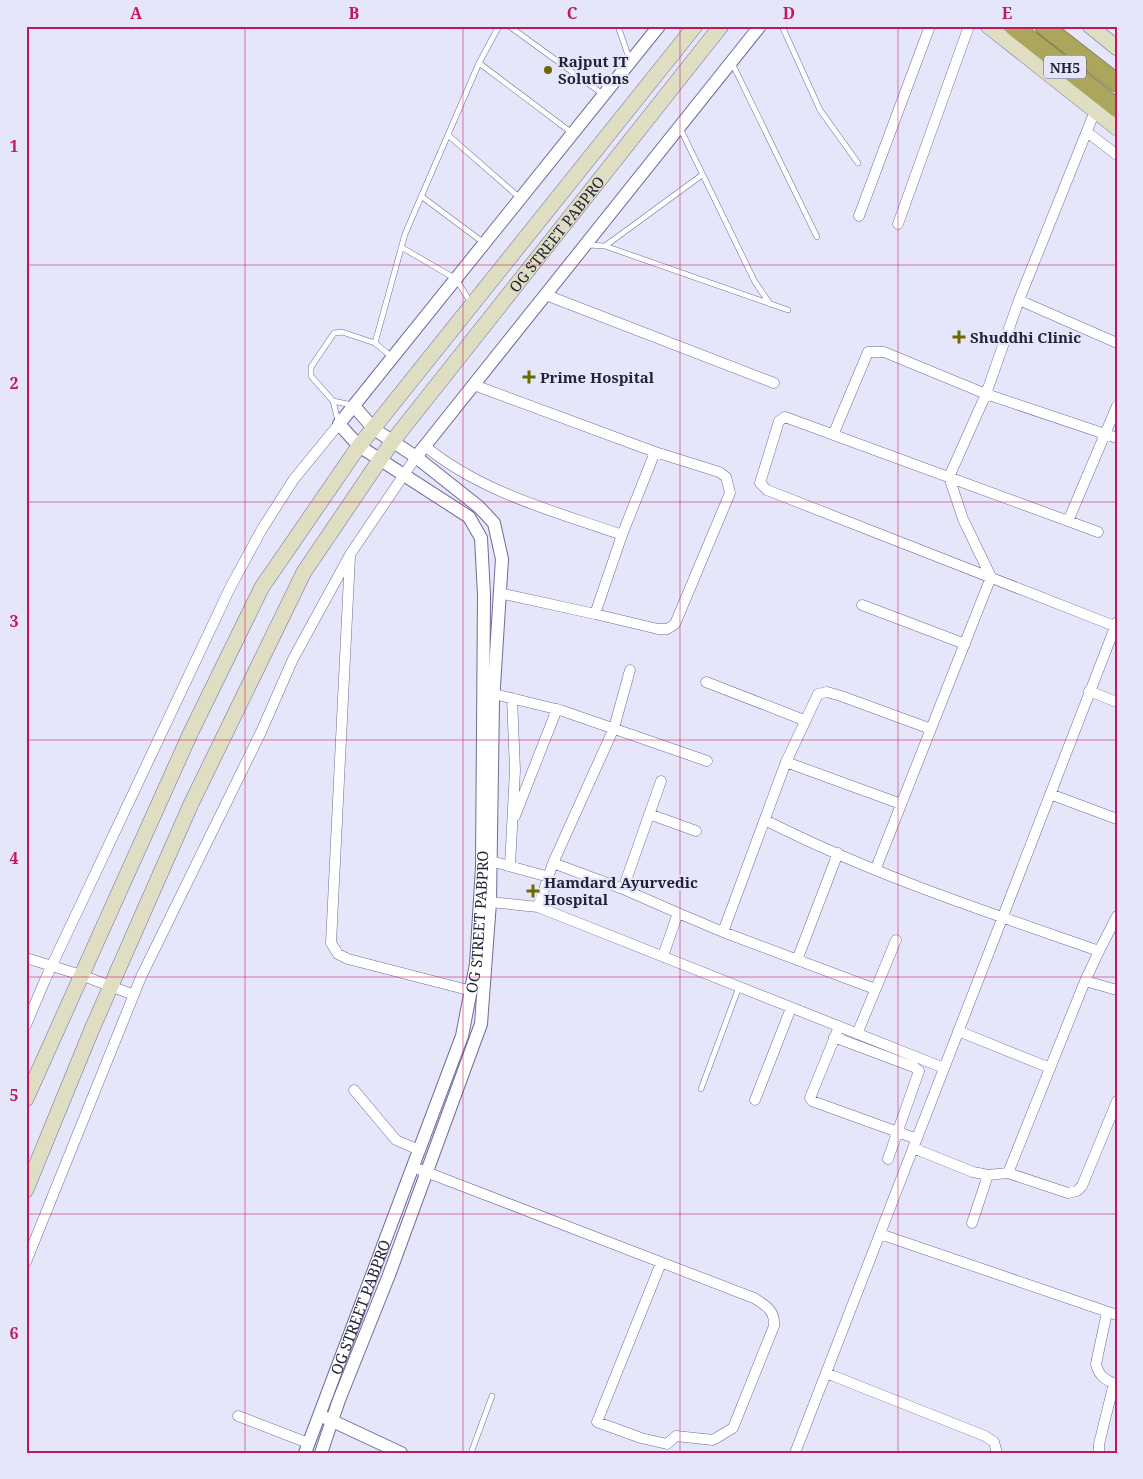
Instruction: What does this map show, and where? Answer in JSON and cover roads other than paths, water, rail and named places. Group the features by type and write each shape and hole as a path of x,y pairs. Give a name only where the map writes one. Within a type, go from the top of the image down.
{"highway":[{"name":"NH5","path":"1013,26 1117,108"},
{"name":"NH5","path":"1044,26 1117,83"}],"main road":[{"name":"OG STREET PABPRO","path":"359,446 695,26"},
{"name":"OG STREET PABPRO","path":"392,442 721,26"},
{"path":"988,26 1117,128"},
{"path":"1090,26 1117,48"},
{"path":"26,1190 111,986 190,804 304,572 392,442"},
{"path":"26,1099 191,732 262,587 359,446"}],"street":[{"path":"26,1025 52,965 230,588 262,529 294,479 659,26"},
{"path":"26,1262 134,995 261,732 293,659 351,553 402,474 760,26"},
{"path":"859,216 930,26"},
{"path":"898,224 969,26"},
{"path":"876,868 990,578 963,519 949,477 986,394 1020,300 1096,111"},
{"path":"1087,132 1117,155"},
{"path":"546,295 774,383"},
{"path":"1020,300 1117,343"},
{"path":"833,435 863,360 868,352 884,352 986,394 1112,436"},
{"path":"474,385 655,452 719,472 726,477 730,493 675,624 667,629 658,629 499,593"},
{"path":"354,406 374,429"},
{"path":"1068,521 1112,436 1117,406"},
{"path":"795,1453 1116,625 990,578 763,488 760,483 761,476 781,418 785,417 1098,532"},
{"path":"339,424 359,446"},
{"name":"OG STREET PABPRO","path":"306,1448 459,1046 472,991 476,964 482,867 488,692 502,559 494,523 479,506 416,457 374,429"},
{"name":"OG STREET PABPRO","path":"321,1453 481,1024 490,902 488,692 481,538 469,517 359,446"},
{"path":"425,446 445,462 483,485 622,535"},
{"path":"594,614 622,535 655,452"},
{"path":"351,553 331,943 338,954 348,959 472,991"},
{"path":"862,605 964,644"},
{"path":"538,906 554,863 614,728 630,670"},
{"path":"706,682 804,720"},
{"path":"488,692 557,710 707,761"},
{"path":"723,932 786,762 804,720 818,694 827,692 872,706 931,729"},
{"path":"1089,692 1117,702"},
{"path":"510,866 514,770 512,698"},
{"path":"512,824 557,710"},
{"path":"786,762 901,804"},
{"path":"623,889 661,781"},
{"path":"1050,794 1117,818"},
{"path":"649,814 696,831"},
{"path":"765,820 876,868 1002,917 1099,951"},
{"path":"797,960 838,853"},
{"path":"491,861 549,877"},
{"path":"554,863 623,889 723,932 875,990"},
{"path":"490,902 538,906 944,1068"},
{"path":"663,956 678,913"},
{"path":"1008,1173 1085,981 1117,916"},
{"path":"857,1034 896,940"},
{"path":"26,958 52,965 134,995"},
{"path":"1085,981 1117,990"},
{"path":"755,1100 791,1008"},
{"path":"839,1027 810,1098 812,1101 898,1131 915,1143 973,1172 988,1175 1008,1173 1068,1193 1077,1191 1082,1186 1117,1101"},
{"path":"958,1030 1050,1068"},
{"path":"834,1037 914,1067 919,1072 888,1159"},
{"path":"354,1090 396,1140 419,1150"},
{"path":"413,1167 427,1172 661,1262 754,1298 768,1306 774,1317 774,1326 736,1422 733,1428 713,1440 676,1436 668,1444 641,1438 597,1422 661,1262"},
{"path":"972,1223 988,1175"},
{"path":"880,1234 1112,1313 1096,1364 1098,1371 1104,1379 1115,1384 1099,1444 1100,1453"},
{"path":"826,1373 985,1436 994,1442 997,1453"},
{"path":"318,1415 401,1453"},
{"path":"238,1416 306,1448"}],"lane":[{"path":"375,343 401,247 479,63 499,26"},
{"path":"509,26 604,95"},
{"path":"618,26 631,62"},
{"path":"782,26 820,110 858,163"},
{"path":"732,62 817,237"},
{"path":"479,63 573,134"},
{"path":"679,128 755,282 770,304"},
{"path":"448,135 521,198"},
{"path":"605,246 702,175"},
{"path":"421,196 485,243"},
{"path":"586,245 605,246 788,310"},
{"path":"401,247 456,279 472,305"},
{"path":"339,424 332,401 311,376 311,367 334,333 338,332 375,343 392,356"},
{"path":"332,401 354,406"},
{"path":"701,1089 739,987"},
{"path":"471,1453 492,1396"}],"place":[{"name":"Rajput IT Solutions","path":"548,70"},
{"name":"Shuddhi Clinic","path":"959,337"},
{"name":"Prime Hospital","path":"529,377"},
{"name":"Hamdard Ayurvedic Hospital","path":"533,891"}]}
